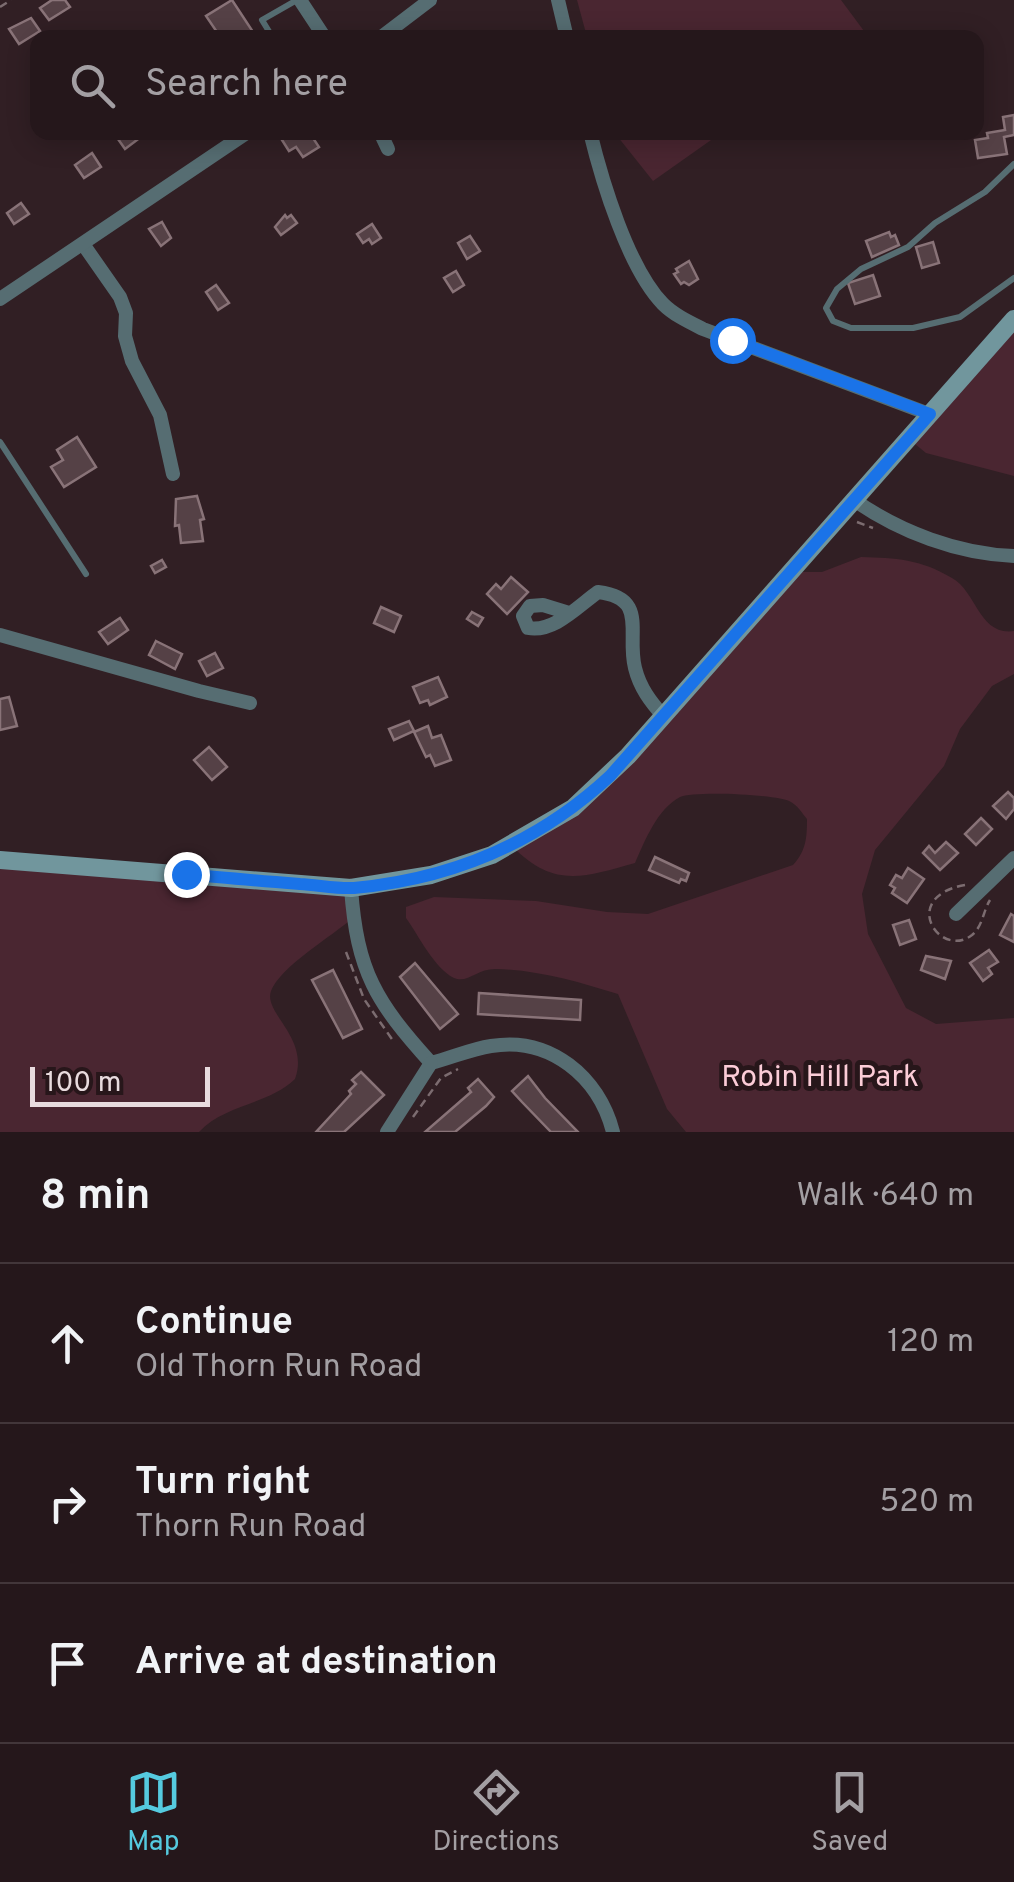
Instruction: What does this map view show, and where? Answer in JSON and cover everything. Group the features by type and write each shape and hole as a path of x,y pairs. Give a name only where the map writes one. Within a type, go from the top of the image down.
{"street":[{"path":"298,0 319,30"},
{"path":"391,30 430,0"},
{"path":"558,0 565,30"},
{"path":"0,299 236,140"},
{"path":"384,140 388,149"},
{"path":"592,140 624,234 650,287 668,309 703,329 930,414"},
{"path":"83,244 126,313 125,336 137,372 160,415 173,474"},
{"path":"0,860 351,888 432,875 475,862 536,832 591,794 664,717 1014,319"},
{"path":"854,500 886,520 962,549 1014,556"},
{"path":"568,613 598,592 618,594 628,605 634,629 633,664 645,696 664,717"},
{"path":"0,635 199,692 250,702"},
{"path":"956,914 1014,858"},
{"path":"351,888 356,936 370,982 396,1024 431,1063"},
{"path":"387,1132 431,1063 494,1045 520,1045 547,1052 574,1067 595,1090 613,1132"}],"lane":[{"path":"268,30 262,20 298,0"},
{"path":"1014,164 985,192 935,223 908,247 861,269 837,288 826,308 833,321 851,328 913,328 960,316 1014,278"},
{"path":"0,442 86,574"}],"path":[{"path":"0,7 11,0"},
{"path":"346,952 364,999 398,1046"},
{"path":"412,1119 442,1078 464,1066"}],"green space":[{"path":"577,0 841,0 863,30 585,30"},
{"path":"620,140 711,140 653,181"},
{"path":"1014,319 1014,476 926,453 909,439"},
{"name":"Robin Hill Park","path":"861,557 908,561 940,572 960,585 993,627 1014,631 1014,674 992,686 960,729 944,766 875,850 862,894 868,934 906,1008 936,1024 1014,1018 1014,1132 686,1132 667,1109 618,994 558,977 512,970 490,969 464,979 454,978 427,951 406,918 406,907 434,897 536,901 648,914 793,865 805,844 807,819 791,802 753,795 680,797 658,817 635,863 599,873 555,874 512,846 554,821 791,572 822,572"},
{"path":"0,860 351,888 353,918 295,962 271,991 273,1008 296,1051 295,1079 272,1094 221,1116 199,1132 0,1132"}],"building":[{"path":"52,0 65,0 70,7 49,20 40,8"},
{"path":"232,0 252,30 216,30 206,16"},
{"path":"31,18 39,30 30,30 30,37 19,44 9,29"},
{"path":"1014,115 1014,135 1004,137 1007,154 978,158 975,140 1005,130 1003,117"},
{"path":"119,140 137,140 125,149"},
{"path":"282,140 314,140 319,147 303,157 296,147 289,151"},
{"path":"92,153 101,167 84,178 75,165"},
{"path":"21,203 29,214 14,224 7,213"},
{"path":"285,215 291,215 297,223 281,235 275,227"},
{"path":"162,222 171,238 161,246 149,229"},
{"path":"372,224 381,238 372,244 369,239 363,243 357,234"},
{"path":"889,232 899,245 872,257 866,241"},
{"path":"470,236 480,251 467,259 458,243"},
{"path":"933,242 939,263 922,268 916,247"},
{"path":"689,261 698,279 689,285 681,284 674,274"},
{"path":"456,271 464,285 453,292 444,278"},
{"path":"873,275 880,296 855,304 848,283"},
{"path":"216,285 229,303 218,310 206,292"},
{"path":"77,437 96,467 64,487 51,467 63,460 57,450"},
{"path":"197,496 204,519 200,520 203,541 181,543 179,525 175,526 176,499"},
{"path":"162,560 166,567 155,573 151,566"},
{"path":"511,577 528,592 507,614 487,594 496,584 501,589"},
{"path":"381,607 401,616 394,632 374,623"},
{"path":"472,612 483,618 478,626 467,619"},
{"path":"120,618 128,630 108,644 99,632"},
{"path":"156,641 182,654 175,669 149,655"},
{"path":"215,653 223,668 207,676 199,661"},
{"path":"438,677 447,697 430,705 428,700 420,703 413,687"},
{"path":"9,697 17,726 0,730 0,699"},
{"path":"409,721 414,731 394,740 389,729"},
{"path":"428,726 432,738 441,735 451,760 435,766 430,755 426,757 414,732"},
{"path":"209,747 227,767 212,780 194,760"},
{"path":"1008,792 1014,798 1014,809 1006,819 993,806"},
{"path":"981,818 992,829 976,845 965,834"},
{"path":"946,842 958,853 940,870 923,853 929,846 935,853"},
{"path":"655,857 689,873 686,881 681,879 679,883 649,870"},
{"path":"908,868 924,879 907,903 892,893 895,888 890,885 896,875 902,878"},
{"path":"1011,914 1014,916 1014,942 1000,935"},
{"path":"909,920 916,939 900,945 893,925"},
{"path":"989,950 998,962 988,968 992,974 983,981 970,963"},
{"path":"926,956 951,961 945,979 921,970"},
{"path":"415,963 458,1014 440,1029 400,977"},
{"path":"333,970 362,1029 343,1038 312,980"},
{"path":"479,993 581,1000 580,1020 478,1014"},
{"path":"361,1072 384,1095 344,1132 316,1132 351,1094 349,1091 356,1084 352,1080"},
{"path":"528,1076 578,1132 551,1132 512,1091"},
{"path":"478,1079 494,1097 486,1106 455,1132 425,1132 471,1092 468,1088"}],"route":[{"path":"186,874 351,888 432,875 512,846 572,808 610,776 930,414 732,340"}]}
